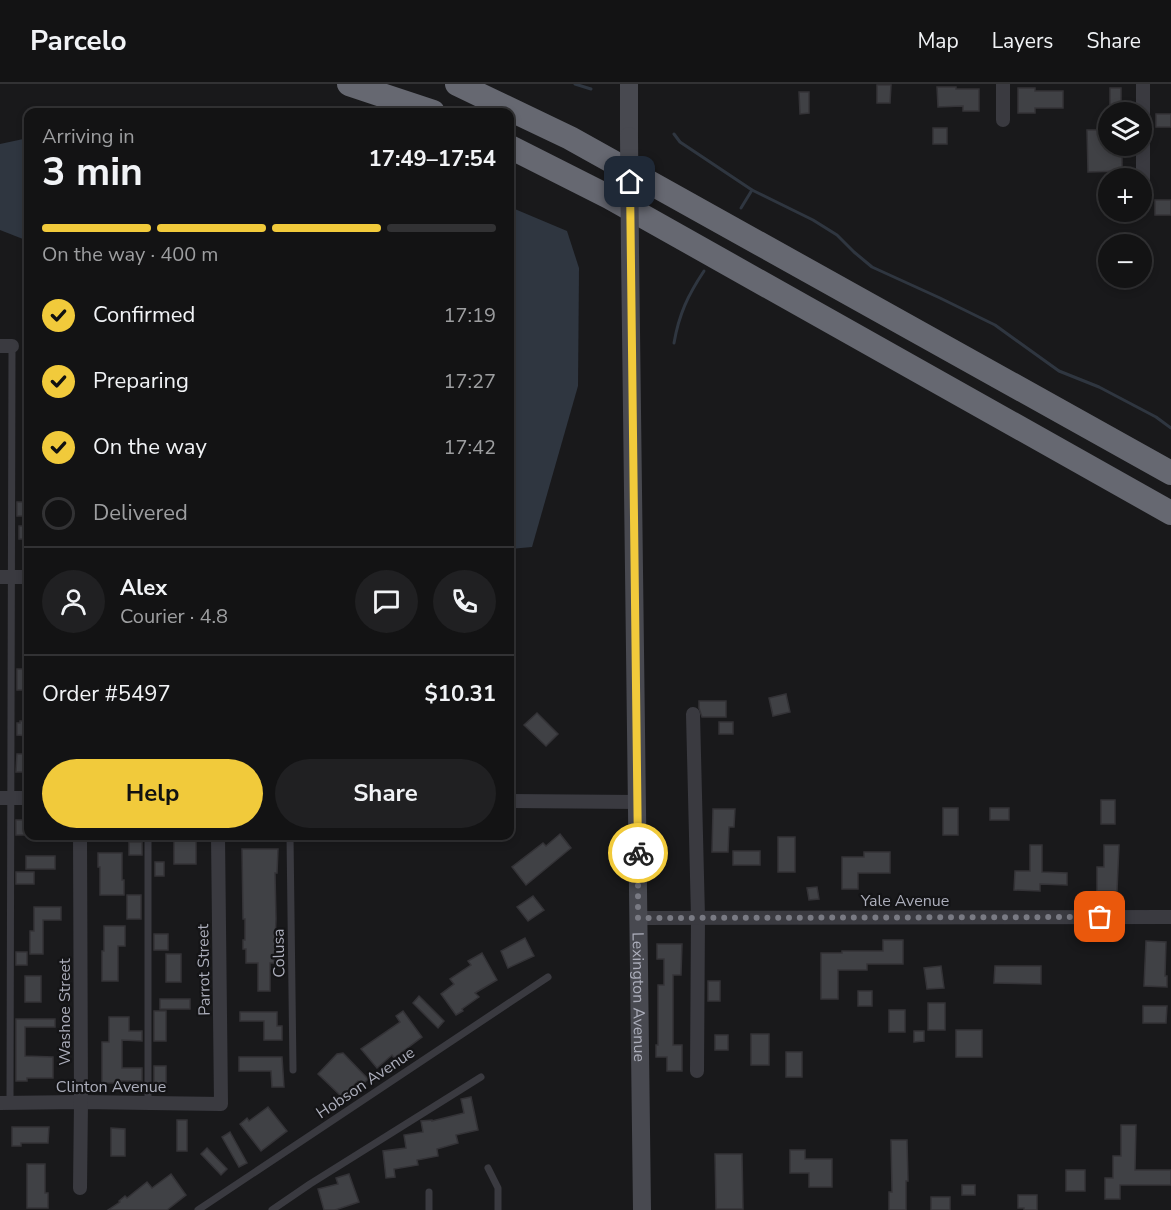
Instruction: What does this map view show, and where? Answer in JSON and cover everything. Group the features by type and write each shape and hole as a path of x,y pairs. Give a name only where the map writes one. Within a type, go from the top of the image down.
{"highway":[{"path":"350,84 421,108"},
{"path":"457,84 507,108"},
{"path":"514,111 570,138 1171,473"},
{"path":"514,149 609,197 1171,513"}],"street":[{"name":"Lexington Avenue","path":"629,84 642,1210"},
{"path":"1003,84 1003,120"},
{"path":"1143,84 1143,168"},
{"path":"6,577 24,577"},
{"path":"693,714 698,917 697,1071"},
{"path":"5,798 24,798"},
{"path":"514,801 638,802"},
{"name":"Washoe Street","path":"80,840 80,1188"},
{"name":"Parrot Street","path":"218,840 221,1104"},
{"name":"Yale Avenue","path":"638,918 1171,917"},
{"name":"Clinton Avenue","path":"5,1103 221,1104"}],"lane":[{"path":"5,1103 6,346"},
{"path":"148,840 148,1103"},
{"name":"Colusa","path":"290,840 293,1070"},
{"name":"Hobson Avenue","path":"198,1210 548,977"},
{"path":"272,1210 481,1077"},
{"path":"488,1168 498,1188 498,1210"},
{"path":"429,1192 429,1210"}],"shaded area":[{"path":"24,139 24,239 0,230 0,144"},
{"path":"514,209 567,231 579,268 578,386 532,547 514,549"}],"building":[{"path":"877,85 891,85 890,103 877,103"},
{"path":"937,87 979,89 979,111 963,111 963,106 938,107"},
{"path":"1018,88 1035,88 1035,91 1063,91 1063,108 1035,108 1035,113 1018,113"},
{"path":"1110,88 1121,88 1121,102 1110,102"},
{"path":"799,92 809,92 809,113 800,114"},
{"path":"1156,114 1171,114 1171,127 1156,127"},
{"path":"933,128 947,128 947,144 933,144"},
{"path":"1087,130 1098,130 1098,156 1122,156 1122,168 1098,168 1098,172 1088,172"},
{"path":"1155,200 1171,200 1171,215 1155,215"},
{"path":"17,502 24,502 24,516 17,516"},
{"path":"19,526 24,526 24,539 19,539"},
{"path":"17,669 24,669 24,690 17,690"},
{"path":"786,694 790,712 773,716 769,698"},
{"path":"699,701 726,701 726,717 702,717"},
{"path":"537,713 558,734 546,746 524,725"},
{"path":"24,721 24,736 17,735 17,723"},
{"path":"719,722 733,722 733,734 719,734"},
{"path":"17,754 24,754 24,772 16,772"},
{"path":"1101,800 1115,800 1115,824 1101,824"},
{"path":"943,808 958,808 958,835 943,835"},
{"path":"990,808 1009,808 1009,820 990,820"},
{"path":"713,809 735,809 734,827 729,827 728,852 712,852"},
{"path":"16,820 24,820 24,835 16,835"},
{"path":"560,834 571,848 526,885 512,867 543,843 546,846"},
{"path":"778,837 795,837 795,872 778,872"},
{"path":"174,840 196,840 196,864 174,864"},
{"path":"129,842 142,842 142,855 129,855"},
{"path":"1030,845 1042,845 1042,872 1067,873 1067,885 1040,884 1040,891 1014,890 1015,871 1030,871"},
{"path":"1104,845 1119,845 1117,891 1097,891 1097,867 1104,867"},
{"path":"242,849 278,849 277,873 275,873 274,963 270,963 270,991 258,991 258,963 246,963 246,949 243,949 245,919 243,919"},
{"path":"733,851 760,851 760,865 733,865"},
{"path":"864,852 890,852 890,873 858,873 858,889 842,889 842,857 864,857"},
{"path":"98,853 122,853 124,895 100,895"},
{"path":"26,856 55,856 55,869 26,869"},
{"path":"155,862 164,862 164,876 155,876"},
{"path":"16,872 34,872 34,884 16,884"},
{"path":"817,887 819,899 809,900 807,888"},
{"path":"127,895 141,895 141,919 127,919"},
{"path":"533,896 544,910 528,921 517,907"},
{"path":"34,907 61,907 61,920 43,920 43,954 30,954 30,931 34,931"},
{"path":"104,926 125,926 125,946 118,946 118,981 102,981"},
{"path":"154,934 168,934 168,950 154,950"},
{"path":"525,938 534,956 508,968 501,951"},
{"path":"883,940 903,940 903,964 867,964 867,970 838,970 838,999 821,999 821,953 883,951"},
{"path":"1146,941 1166,942 1167,987 1144,986"},
{"path":"657,944 682,944 681,975 673,975 673,1045 682,1045 682,1071 667,1071 667,1057 656,1057 658,985 664,985 664,959 657,959"},
{"path":"16,952 27,952 27,965 16,965"},
{"path":"482,953 497,980 475,993 479,997 456,1015 441,994 454,984 450,979 471,965 468,961"},
{"path":"166,954 181,954 181,982 166,982"},
{"path":"941,966 944,988 927,989 924,968"},
{"path":"995,966 1041,966 1041,984 994,983"},
{"path":"25,976 41,976 41,1002 25,1002"},
{"path":"708,981 720,981 720,1001 708,1001"},
{"path":"858,991 872,991 872,1006 858,1006"},
{"path":"419,996 444,1021 438,1028 413,1003"},
{"path":"160,999 190,999 190,1009 160,1009"},
{"path":"928,1003 945,1003 945,1030 928,1030"},
{"path":"1143,1006 1167,1006 1166,1023 1143,1023"},
{"path":"889,1010 905,1010 905,1032 889,1032"},
{"path":"154,1011 166,1011 166,1041 154,1041"},
{"path":"403,1011 422,1037 394,1058 392,1055 377,1068 361,1049 400,1022 396,1016"},
{"path":"240,1012 277,1012 277,1026 282,1026 282,1040 264,1040 264,1021 240,1021"},
{"path":"109,1017 129,1017 129,1031 142,1031 142,1041 122,1040 122,1068 142,1068 142,1081 102,1083 102,1042 109,1042"},
{"path":"16,1019 55,1019 55,1027 25,1027 25,1056 53,1057 53,1078 27,1078 27,1081 16,1081"},
{"path":"956,1030 982,1030 982,1057 956,1057"},
{"path":"914,1031 924,1031 924,1041 914,1042"},
{"path":"751,1034 769,1034 769,1065 751,1065"},
{"path":"715,1035 728,1035 728,1050 715,1050"},
{"path":"786,1052 802,1052 802,1077 786,1077"},
{"path":"343,1053 368,1079 362,1085 358,1081 342,1097 318,1074 337,1054"},
{"path":"239,1057 282,1057 284,1087 272,1087 271,1071 239,1071"},
{"path":"154,1066 166,1066 166,1083 154,1083"},
{"path":"471,1097 478,1130 456,1135 458,1143 437,1149 438,1156 417,1160 418,1165 394,1169 395,1177 386,1178 383,1151 406,1148 404,1135 423,1132 421,1121 432,1121 464,1113 461,1099"},
{"path":"268,1107 287,1131 261,1151 240,1124 247,1118 249,1121"},
{"path":"177,1120 187,1120 187,1151 177,1151"},
{"path":"1121,1125 1136,1125 1135,1170 1171,1170 1171,1185 1120,1185 1120,1199 1105,1199 1105,1178 1113,1178 1113,1156 1121,1156"},
{"path":"12,1127 49,1127 48,1143 21,1143 21,1146 12,1146"},
{"path":"111,1128 125,1129 125,1156 111,1156"},
{"path":"230,1132 247,1163 239,1167 222,1137"},
{"path":"891,1140 907,1140 906,1210 889,1210 889,1192 892,1192"},
{"path":"207,1148 227,1169 221,1175 201,1154"},
{"path":"790,1150 805,1150 805,1159 832,1159 832,1187 809,1187 809,1173 790,1173"},
{"path":"715,1154 742,1154 743,1209 716,1209"},
{"path":"27,1164 45,1164 45,1193 48,1193 48,1208 27,1208"},
{"path":"1066,1170 1085,1170 1085,1191 1066,1191"},
{"path":"171,1174 186,1195 167,1210 108,1210 147,1182 152,1188"},
{"path":"349,1174 359,1202 335,1210 324,1210 318,1189 338,1184 336,1178"},
{"path":"962,1185 975,1185 975,1195 962,1195"},
{"path":"1018,1195 1037,1195 1037,1210 1018,1208"},
{"path":"931,1197 950,1197 950,1210 931,1210"}],"waterway":[{"path":"575,84 591,89"},
{"path":"674,134 680,142 752,190 813,220 837,235 872,267 995,325 1059,371 1099,387 1156,417 1171,428"},
{"path":"741,208 752,190"},
{"path":"674,343 685,305 704,271"}],"way so far":[{"path":"638,853 638,918 1100,917"}],"route":[{"path":"630,182 638,853"}]}
